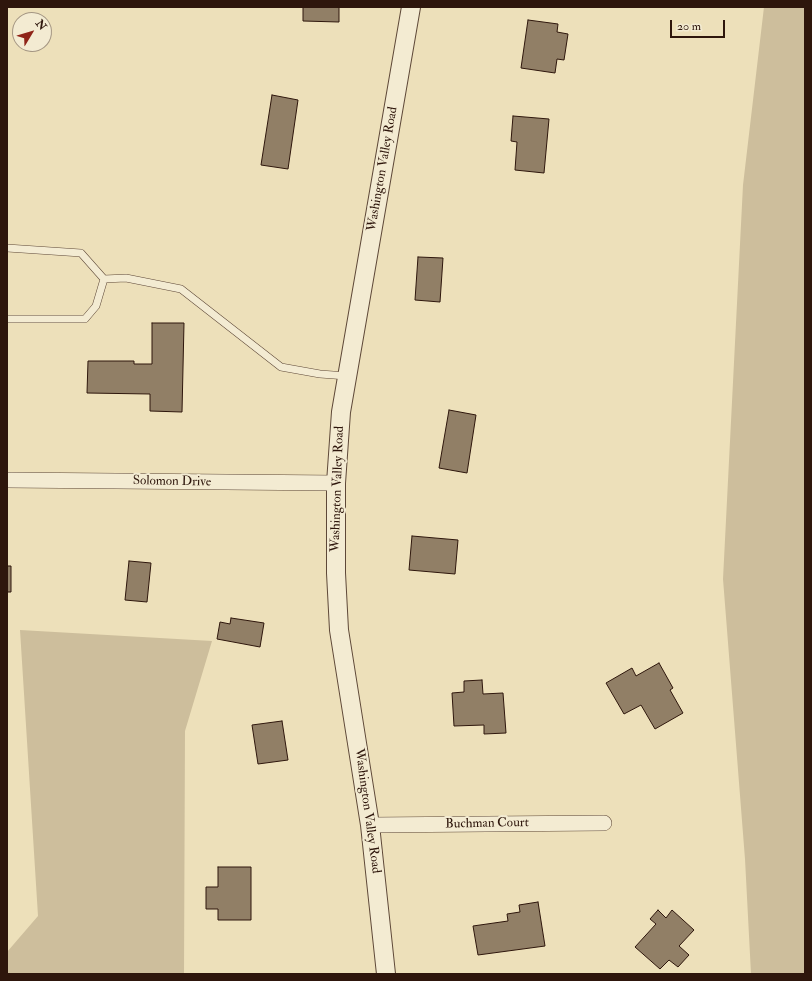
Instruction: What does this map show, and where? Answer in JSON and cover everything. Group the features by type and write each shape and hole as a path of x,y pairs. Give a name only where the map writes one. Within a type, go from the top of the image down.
{"street":[{"name":"Washington Valley Road","path":"386,974 370,825 339,630 336,573 336,484 341,412 411,7"},
{"name":"Solomon Drive","path":"7,480 336,484"},
{"name":"Buchman Court","path":"370,825 604,823"}],"lane":[{"path":"7,248 81,253 104,279"},
{"path":"104,279 126,278 181,289 281,367 320,374 347,376"},
{"path":"7,319 85,318 96,306 104,279"}],"shaded area":[{"path":"764,7 805,7 805,974 751,974 745,859 723,579 743,185"},
{"path":"20,630 212,641 185,731 184,974 7,974 7,952 38,916"}],"building":[{"path":"303,7 339,7 339,22 303,21"},
{"path":"528,20 558,24 557,32 568,34 564,60 557,59 555,73 521,68"},
{"path":"272,95 298,100 288,169 261,165"},
{"path":"513,116 549,119 544,173 515,170 517,142 511,141"},
{"path":"418,257 443,258 440,302 415,300"},
{"path":"152,323 184,323 182,412 150,411 150,394 87,393 88,361 134,361 134,364 152,364"},
{"path":"449,410 476,415 467,473 439,468"},
{"path":"412,536 458,540 455,574 409,570"},
{"path":"129,561 151,563 147,602 125,600"},
{"path":"7,566 11,566 11,592 7,592"},
{"path":"231,618 264,623 260,647 217,639 220,622 230,624"},
{"path":"659,663 673,688 670,690 683,713 655,729 641,705 624,714 606,683 632,668 636,676"},
{"path":"482,680 483,694 503,693 506,733 484,734 484,725 454,726 452,693 464,692 464,681"},
{"path":"282,721 288,760 258,764 252,725"},
{"path":"218,867 251,867 251,920 218,920 218,909 206,909 206,887 218,887"},
{"path":"538,902 545,946 478,955 473,926 508,921 507,914 520,912 519,905"},
{"path":"658,910 666,918 672,910 694,930 679,946 689,955 678,967 669,960 660,969 635,947 656,924 650,919"}]}
